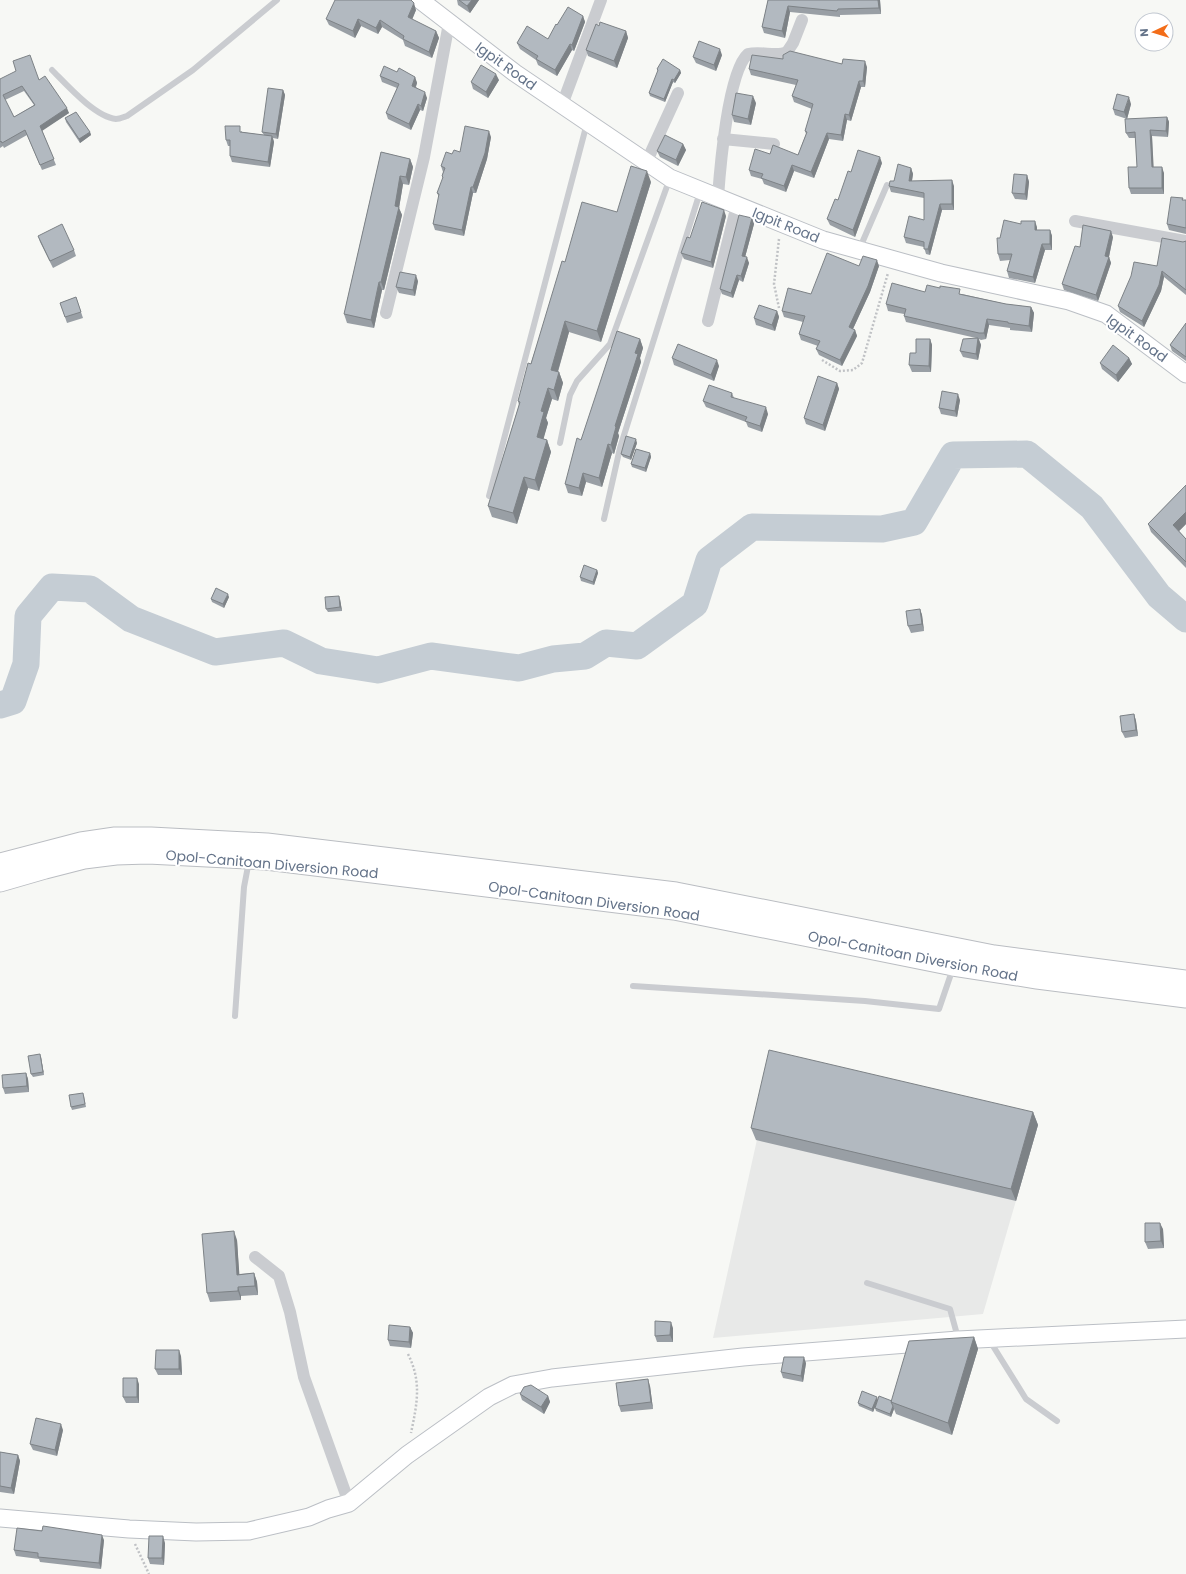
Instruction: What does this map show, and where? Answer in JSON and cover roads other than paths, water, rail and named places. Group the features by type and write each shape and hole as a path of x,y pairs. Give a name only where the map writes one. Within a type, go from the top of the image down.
{"main road":[{"name":"Opol-Canitoan Diversion Road","path":"0,863 81,842 115,837 166,837 268,843 676,892 994,955 1186,980"},
{"name":"Opol-Canitoan Diversion Road","path":"0,882 45,868 84,859 116,855 148,854 249,859 339,868 674,910 954,966 1037,979 1186,998"}],"street":[{"name":"Igpit Road","path":"420,0 515,73 670,178 823,240 892,260 1069,301 1106,314 1186,374"},
{"path":"562,105 601,0"},
{"path":"718,197 723,139 739,67 744,57 754,53 779,54 787,52 793,44 802,20"},
{"path":"386,313 424,157 450,23"},
{"path":"646,163 678,93"},
{"path":"723,139 774,144"},
{"path":"708,321 737,205"},
{"path":"1075,221 1186,241"},
{"path":"255,1257 279,1276 289,1306 304,1377 349,1503"},
{"path":"0,1518 129,1530 196,1532 249,1531 309,1517 328,1509 349,1503 407,1455 489,1397 513,1385 552,1378 743,1357 958,1340 1186,1329"}],"lane":[{"path":"52,70 88,104 106,116 117,119 127,116 192,70 277,0"},
{"path":"489,496 587,122"},
{"path":"560,443 570,395 577,381 610,344 670,178"},
{"path":"859,251 887,185"},
{"path":"604,519 623,441 701,190"},
{"path":"235,1016 244,887 249,859"},
{"path":"633,986 849,1000 939,1009 954,966"},
{"path":"867,1283 950,1309 958,1340"},
{"path":"991,1338 993,1346 1026,1399 1057,1421"}],"waterway":[{"path":"0,705 13,701 26,664 28,616 52,587 90,589 131,619 215,652 284,643 321,661 378,670 431,656 519,668 553,659 585,656 606,643 637,646 695,604 709,560 752,527 882,529 914,522 953,455 1027,454 1092,507 1159,596 1186,619"}]}
